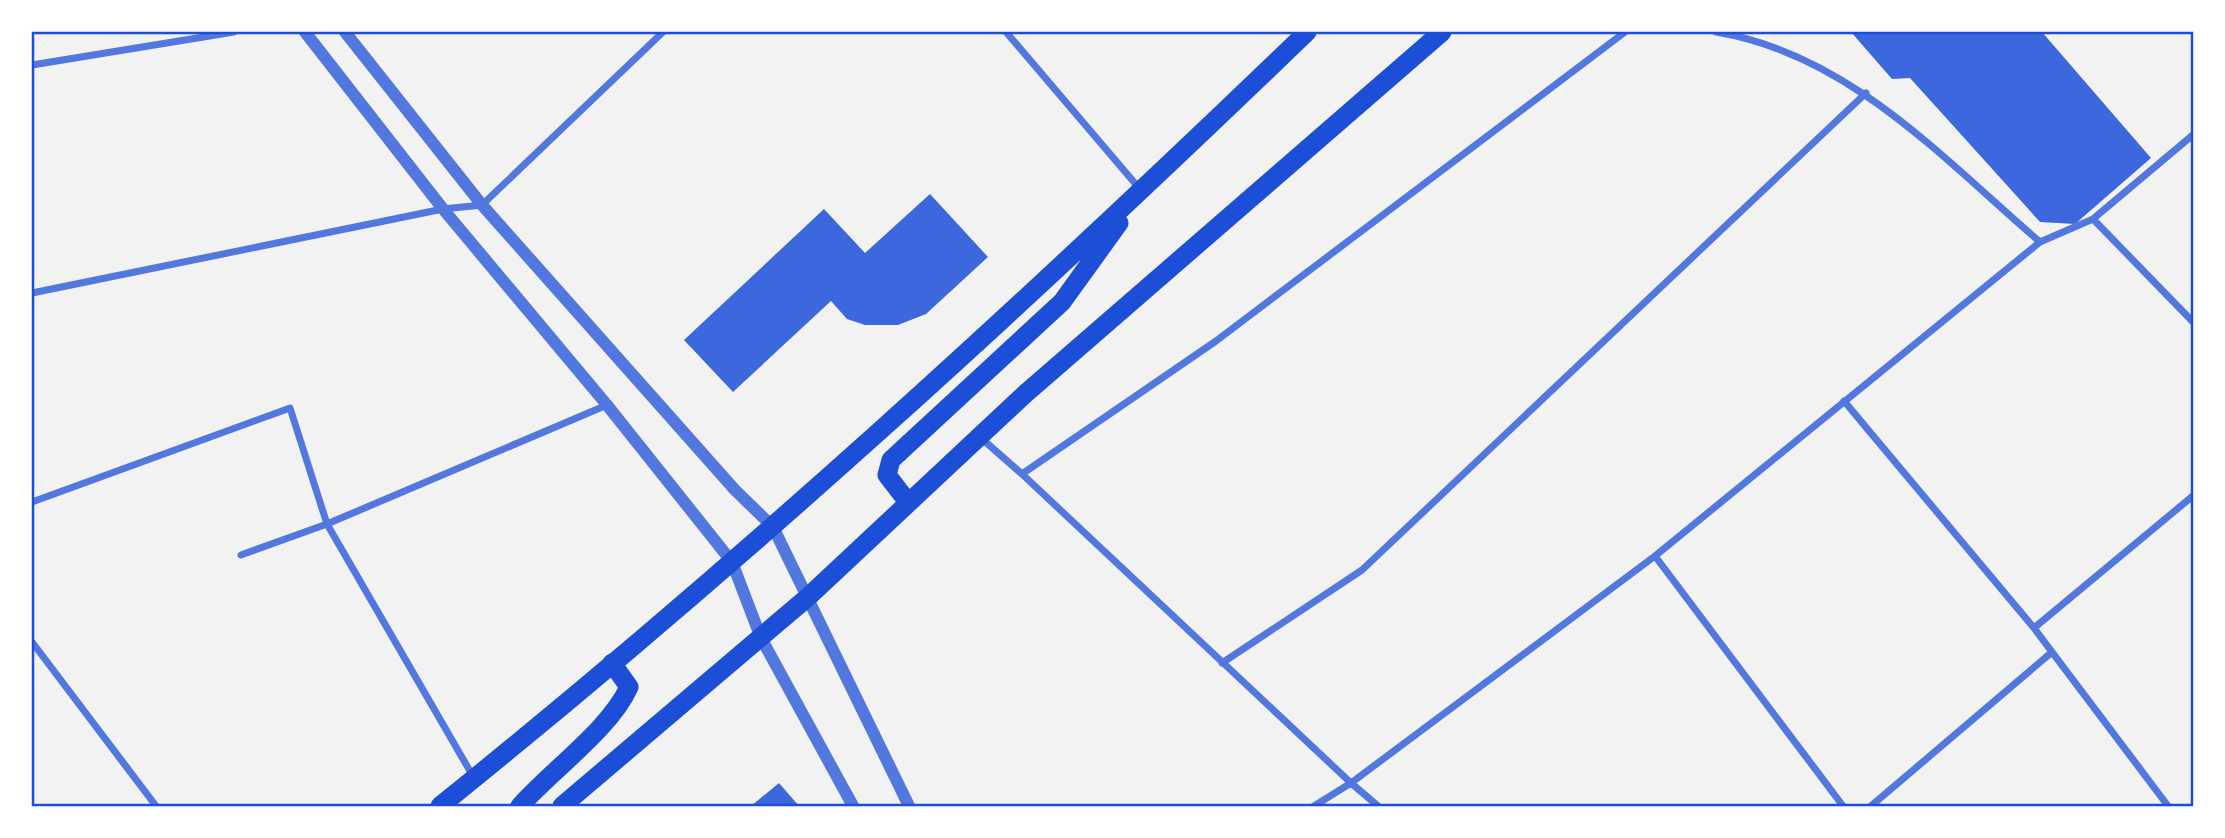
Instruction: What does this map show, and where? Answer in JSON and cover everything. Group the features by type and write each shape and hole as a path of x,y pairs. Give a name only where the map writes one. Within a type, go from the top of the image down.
{"highway":[{"path":"440,807 773,527 1142,191 1307,32"},
{"path":"562,807 808,597 907,501 980,438 1024,394 1442,32"},
{"path":"907,501 887,475 891,460 1062,302 1142,191"},
{"path":"520,807 543,780 620,708 629,687 612,663"}],"street":[{"path":"32,65 234,32"},
{"path":"305,32 443,209 607,405 732,562 761,638 853,807"},
{"path":"345,32 482,205 674,423 773,527 909,807"},
{"path":"32,293 443,209 482,205 663,32"},
{"path":"1006,32 1142,191"},
{"path":"1022,474 1216,341 1625,32"},
{"path":"1716,32 1738,33 1808,59 1866,93 2040,242"},
{"path":"1223,663 1362,570 1866,93"},
{"path":"1314,807 1351,783 1655,555 2040,242 2093,219 2193,134"},
{"path":"2093,219 2193,323"},
{"path":"1844,401 2034,628 2168,807"},
{"path":"241,555 327,524 607,405"},
{"path":"32,502 290,408 327,524 474,779"},
{"path":"980,438 1022,474 1378,807"},
{"path":"2034,628 2193,495"},
{"path":"1655,555 1843,807"},
{"path":"32,642 156,807"},
{"path":"1871,807 2052,652"}],"building":[{"path":"1851,32 2042,32 2151,158 2075,224 2040,222 1910,78 1892,79"},
{"path":"930,194 988,257 926,314 898,325 865,325 847,319 831,301 733,392 684,340 824,209 865,253"},
{"path":"779,783 799,806 751,806"}]}
